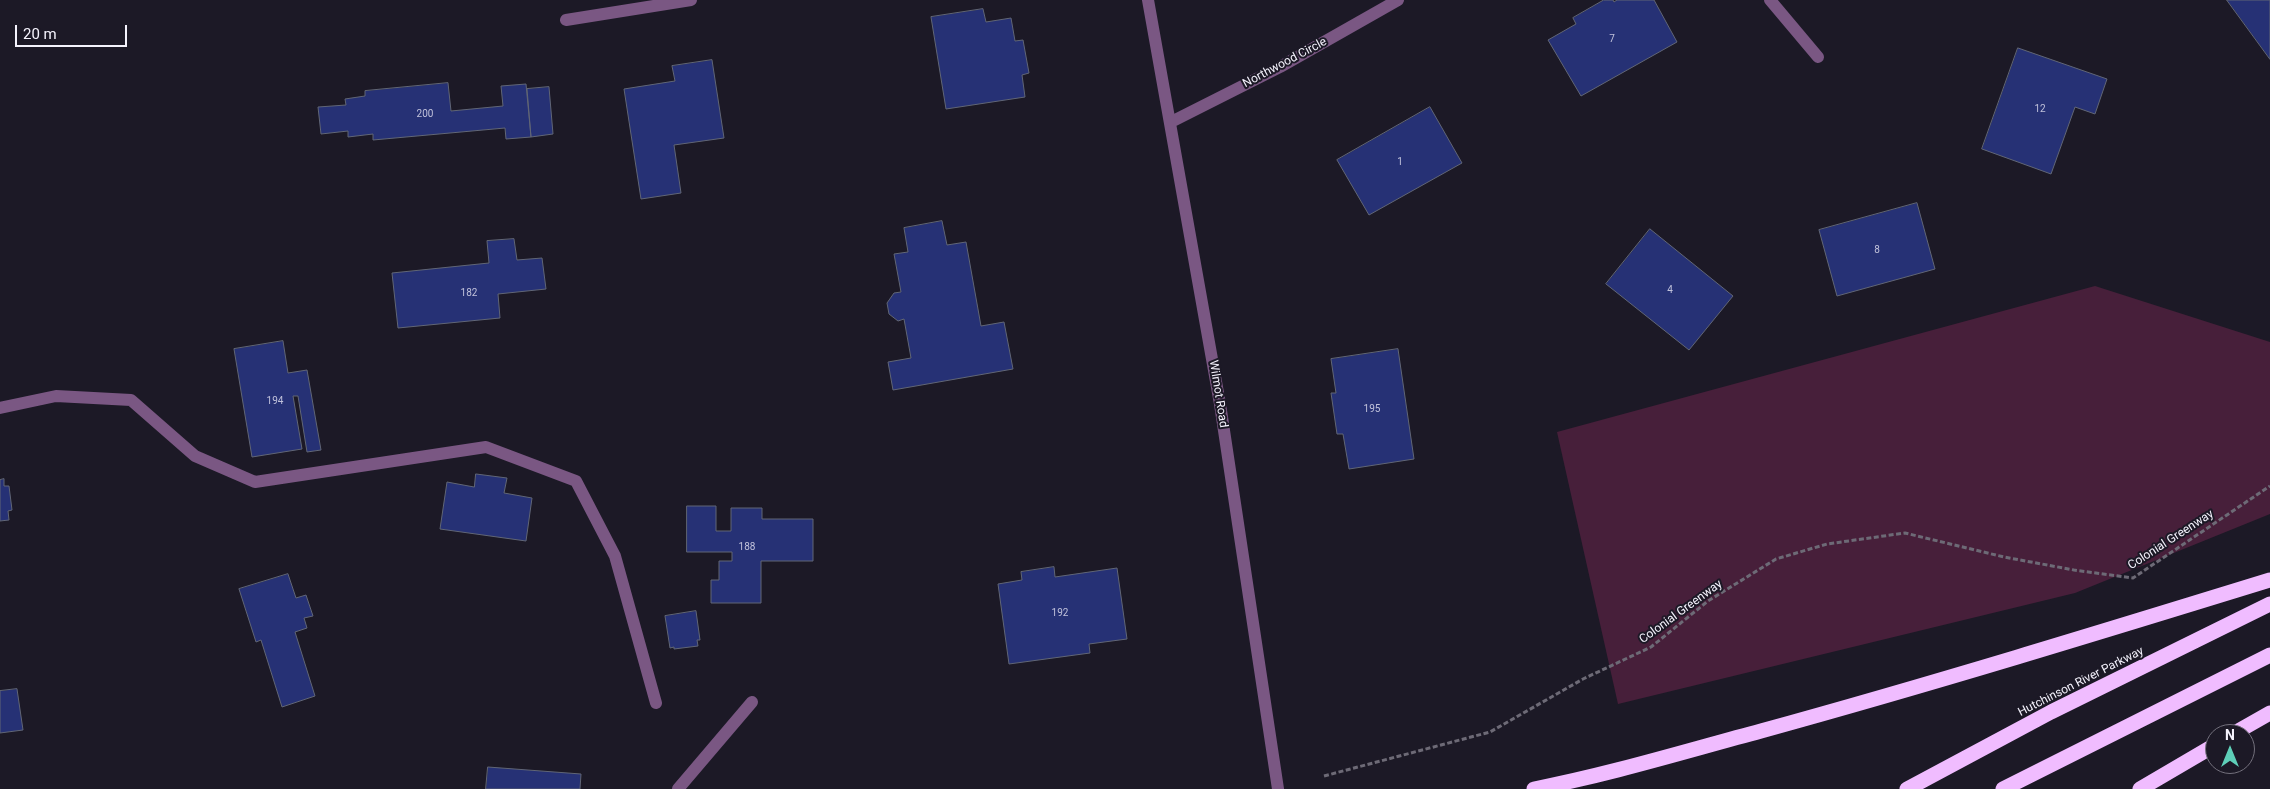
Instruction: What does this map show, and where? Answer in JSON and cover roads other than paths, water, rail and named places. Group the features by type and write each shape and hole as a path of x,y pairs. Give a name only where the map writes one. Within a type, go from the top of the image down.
{"highway":[{"path":"1534,789 1630,768 1847,707 2004,662 2270,580"},
{"name":"Hutchinson River Parkway","path":"1907,789 2051,712 2270,604"},
{"path":"2003,789 2270,655"},
{"path":"2251,724 2270,713"},
{"path":"2140,789 2205,751"}],"street":[{"path":"566,20 691,0"},
{"name":"Wilmot Road","path":"1148,0 1220,404 1278,789"},
{"name":"Northwood Circle","path":"1171,122 1280,67 1398,0"},
{"path":"1770,0 1818,56"},
{"path":"0,408 56,396 131,400 195,456 255,482 486,447 576,481 614,556 656,704"},
{"path":"678,789 752,702"}]}
